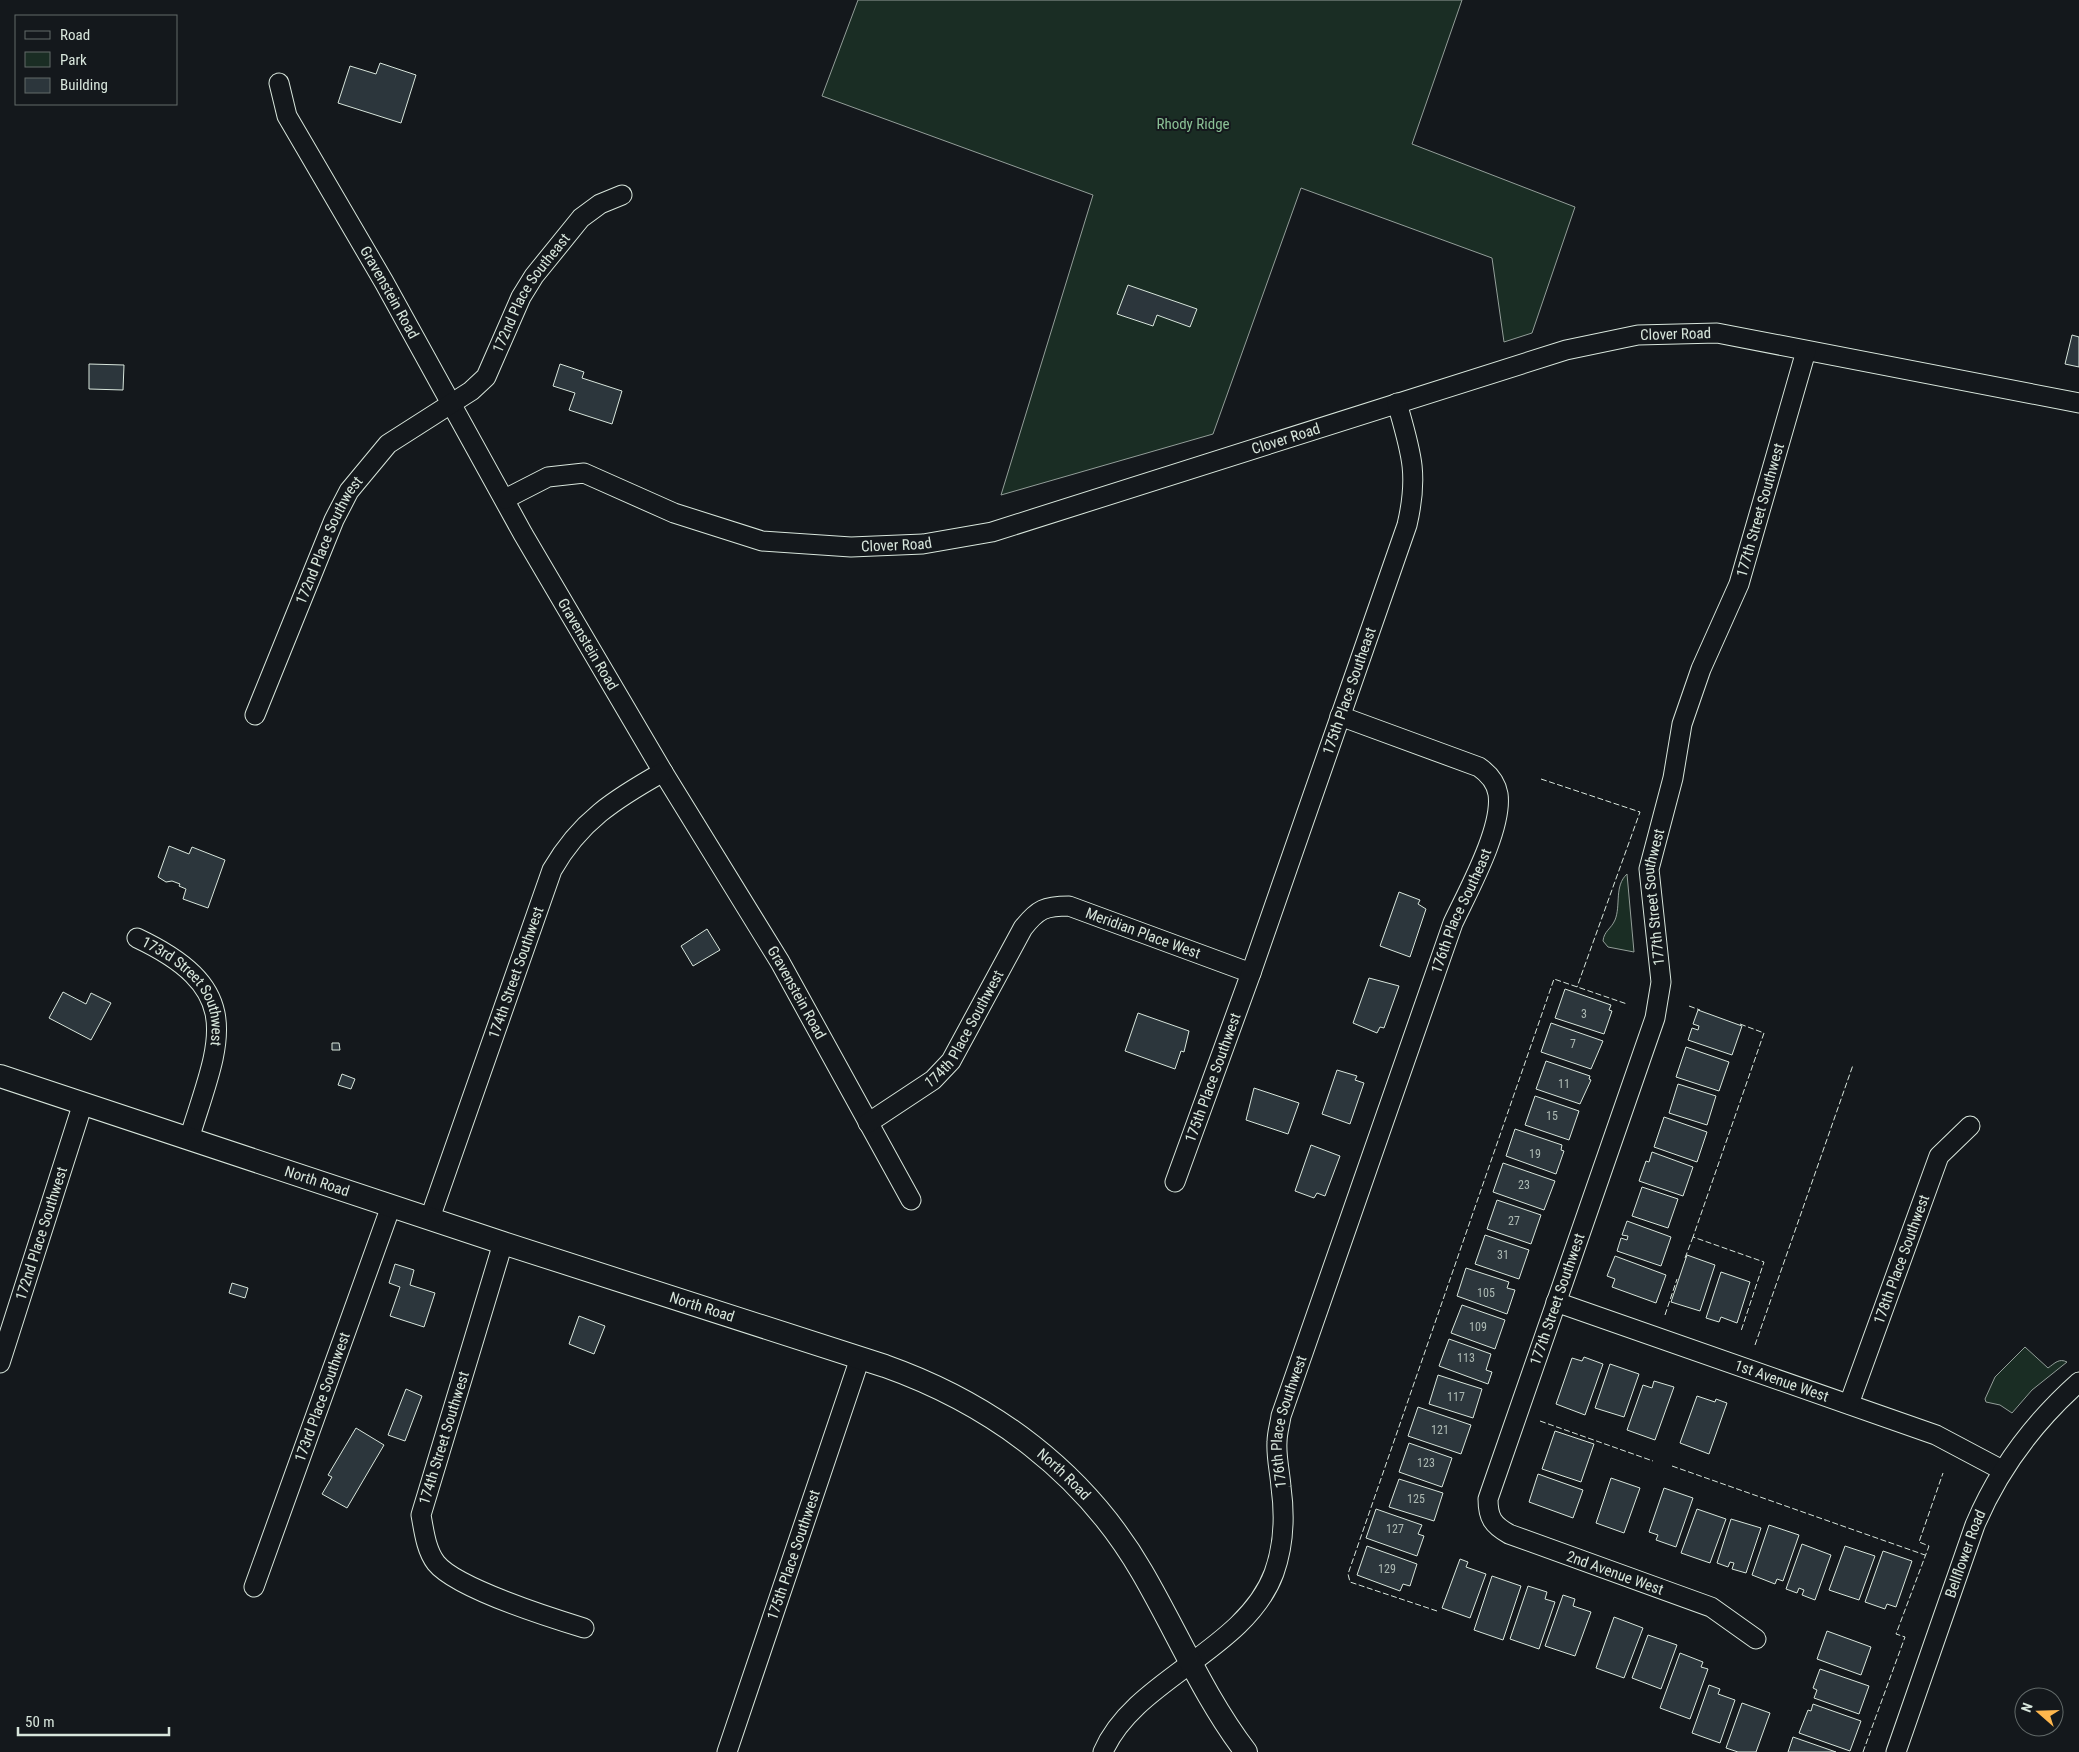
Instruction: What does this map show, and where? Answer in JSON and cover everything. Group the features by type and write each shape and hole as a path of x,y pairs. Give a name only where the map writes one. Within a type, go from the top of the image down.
{"street":[{"name":"Gravenstein Road","path":"279,83 287,116 384,282 505,499 663,772 780,962 911,1200"},
{"name":"172nd Place Southeast","path":"451,404 471,392 486,377 521,297 534,276 581,218 600,204 622,195"},
{"name":"Clover Road","path":"505,499 548,477 584,473 674,512 762,541 851,547 923,544 992,532 1566,350 1638,335 1717,333 2079,403"},
{"name":"177th Street Southwest","path":"1488,1499 1655,1018 1661,982 1649,869 1673,778 1682,724 1701,669 1739,584 1806,351"},
{"name":"175th Place Southeast","path":"1251,973 1406,525 1413,499 1414,474 1397,403"},
{"name":"172nd Place Southwest","path":"255,715 334,520 349,491 388,444 451,404"},
{"name":"176th Place Southeast","path":"1340,716 1479,767 1489,774 1498,793 1497,818 1475,878 1453,923 1414,1038"},
{"name":"174th Street Southwest","path":"430,1218 552,870 565,848 600,811 663,772"},
{"name":"Meridian Place West","path":"1035,913 1050,906 1069,906 1251,973"},
{"name":"174th Place Southwest","path":"868,1123 933,1080 951,1060 1023,928 1035,913"},
{"name":"173rd Street Southwest","path":"136,938 161,949 191,971 211,998 214,1010 216,1051 189,1139"},
{"name":"175th Place Southwest","path":"1175,1182 1251,973"},
{"name":"176th Place Southwest","path":"1103,1752 1124,1719 1252,1611 1274,1574 1284,1533 1284,1511 1276,1441 1281,1416 1414,1038"},
{"name":"North Road","path":"0,1076 502,1243 860,1358 911,1375 946,1390 986,1412 1038,1448 1065,1473 1122,1540 1142,1571 1191,1664 1246,1752"},
{"name":"172nd Place Southwest","path":"0,1364 83,1103"},
{"name":"178th Place Southwest","path":"1849,1404 1939,1156 1970,1126"},
{"name":"173rd Place Southwest","path":"254,1587 391,1206"},
{"name":"174th Street Southwest","path":"502,1243 422,1515 425,1539 437,1563 460,1580 534,1613 584,1628"},
{"name":"1st Avenue West","path":"1556,1302 1936,1435 2002,1470"},
{"name":"175th Place Southwest","path":"728,1752 860,1358"},
{"name":"Bellflower Road","path":"1896,1752 1975,1525 2002,1470 2031,1430 2079,1382"},
{"name":"2nd Avenue West","path":"1488,1499 1488,1514 1495,1526 1509,1534 1711,1607 1756,1639"}],"green space":[{"name":"Rhody Ridge","path":"858,0 1462,0 1412,144 1575,207 1532,333 1504,342 1492,258 1301,188 1213,434 1001,495 1093,195 822,96"},
{"path":"1627,874 1634,952 1608,947 1603,941 1615,920 1620,884"},
{"path":"2025,1347 2048,1368 2059,1361 2067,1362 2032,1390 2012,1413 2000,1405 1986,1402 1985,1399 1995,1377"}],"building":[{"path":"380,63 416,75 401,123 338,103 350,66 376,74"},
{"path":"1128,285 1197,309 1190,327 1157,315 1153,326 1117,314"},
{"path":"2072,335 2079,337 2079,367 2065,364"},
{"path":"89,364 124,365 123,390 89,389"},
{"path":"560,364 584,372 582,378 622,391 612,424 569,410 575,393 553,386"},
{"path":"169,846 189,854 192,847 225,860 208,908 183,899 186,889 179,886 180,884 172,881 166,882 158,877"},
{"path":"1399,892 1420,900 1418,904 1426,909 1410,957 1380,946"},
{"path":"707,929 720,950 693,966 681,946"},
{"path":"1369,978 1399,986 1384,1028 1380,1027 1377,1033 1353,1023"},
{"path":"1565,989 1611,1005 1609,1010 1612,1011 1604,1034 1555,1018"},
{"path":"63,992 86,1004 91,993 111,1003 91,1040 49,1018"},
{"path":"1698,1010 1742,1026 1732,1055 1688,1040 1692,1028 1698,1030 1699,1026 1693,1024"},
{"path":"1138,1013 1189,1031 1184,1052 1181,1051 1175,1069 1125,1051"},
{"path":"1551,1023 1603,1041 1591,1069 1541,1052"},
{"path":"332,1043 339,1043 340,1050 332,1050"},
{"path":"1686,1047 1729,1062 1719,1091 1676,1077"},
{"path":"1546,1061 1590,1076 1589,1079 1591,1080 1580,1104 1536,1089"},
{"path":"1337,1070 1357,1076 1355,1080 1364,1083 1350,1124 1322,1114"},
{"path":"342,1074 355,1079 351,1089 338,1085"},
{"path":"1678,1084 1716,1096 1707,1125 1669,1113"},
{"path":"1254,1088 1299,1103 1288,1134 1246,1120"},
{"path":"1535,1096 1579,1111 1569,1140 1525,1125"},
{"path":"1664,1117 1707,1132 1697,1162 1654,1147"},
{"path":"1515,1129 1562,1145 1561,1150 1564,1151 1556,1174 1506,1156"},
{"path":"1311,1145 1340,1156 1325,1196 1317,1193 1314,1198 1295,1191"},
{"path":"1652,1152 1693,1167 1683,1196 1639,1181 1646,1161 1649,1162"},
{"path":"1503,1163 1555,1181 1544,1210 1493,1192"},
{"path":"1642,1187 1678,1199 1668,1228 1632,1216"},
{"path":"1497,1200 1541,1215 1531,1244 1487,1229"},
{"path":"1627,1221 1671,1237 1661,1266 1617,1251 1621,1238 1627,1240 1628,1236 1622,1235"},
{"path":"1485,1235 1529,1250 1519,1279 1475,1264"},
{"path":"1687,1255 1715,1265 1700,1311 1671,1302"},
{"path":"1615,1256 1666,1275 1656,1303 1612,1287 1615,1279 1607,1276"},
{"path":"395,1264 414,1270 410,1285 435,1293 424,1327 390,1316 400,1287 389,1283"},
{"path":"1466,1268 1509,1282 1507,1288 1515,1290 1507,1314 1457,1296"},
{"path":"1721,1272 1750,1282 1737,1323 1721,1317 1719,1322 1706,1318"},
{"path":"232,1283 248,1288 245,1298 229,1293"},
{"path":"1462,1305 1505,1320 1495,1349 1451,1333"},
{"path":"579,1316 605,1326 594,1354 569,1344"},
{"path":"1449,1339 1491,1354 1486,1370 1492,1372 1488,1384 1439,1366"},
{"path":"1584,1357 1603,1364 1585,1415 1556,1404 1572,1358 1582,1361"},
{"path":"1610,1364 1639,1374 1624,1417 1595,1408"},
{"path":"1438,1375 1482,1389 1473,1418 1429,1404"},
{"path":"1654,1381 1674,1387 1655,1440 1627,1430 1643,1385 1652,1388"},
{"path":"406,1389 422,1396 405,1441 388,1435"},
{"path":"1697,1396 1715,1402 1716,1399 1727,1403 1709,1454 1680,1443"},
{"path":"1418,1407 1471,1425 1461,1454 1408,1436"},
{"path":"356,1428 384,1445 347,1508 322,1494 332,1477 328,1475"},
{"path":"1555,1431 1594,1444 1581,1482 1542,1469"},
{"path":"1409,1443 1452,1458 1442,1487 1399,1472"},
{"path":"1538,1474 1583,1490 1573,1518 1529,1502"},
{"path":"1611,1478 1640,1488 1624,1533 1596,1523"},
{"path":"1399,1479 1443,1493 1434,1521 1389,1507"},
{"path":"1664,1488 1693,1498 1676,1547 1656,1540 1658,1535 1649,1532"},
{"path":"1376,1509 1422,1525 1418,1534 1424,1536 1417,1556 1366,1538"},
{"path":"1697,1509 1726,1519 1710,1563 1681,1553"},
{"path":"1731,1519 1761,1528 1746,1573 1732,1569 1734,1563 1730,1562 1728,1567 1717,1563"},
{"path":"1769,1525 1799,1535 1783,1581 1777,1579 1775,1584 1752,1575"},
{"path":"1802,1544 1831,1555 1815,1600 1802,1595 1804,1590 1799,1588 1797,1593 1786,1589"},
{"path":"1367,1546 1417,1564 1410,1586 1403,1584 1400,1591 1357,1575"},
{"path":"1845,1546 1875,1556 1859,1600 1829,1590"},
{"path":"1883,1551 1912,1561 1896,1607 1887,1604 1885,1609 1865,1602"},
{"path":"1460,1559 1468,1562 1466,1567 1486,1574 1470,1618 1442,1608"},
{"path":"1492,1576 1521,1586 1503,1640 1474,1630"},
{"path":"1528,1586 1547,1592 1545,1599 1555,1602 1539,1649 1510,1639"},
{"path":"1563,1595 1575,1599 1573,1606 1591,1612 1575,1656 1545,1646"},
{"path":"1614,1617 1643,1628 1624,1678 1596,1668"},
{"path":"1827,1631 1871,1647 1861,1675 1817,1659"},
{"path":"1648,1635 1677,1645 1661,1689 1632,1678"},
{"path":"1680,1653 1703,1662 1701,1667 1708,1669 1690,1719 1660,1708"},
{"path":"1820,1669 1869,1686 1859,1714 1814,1698 1817,1690 1813,1688"},
{"path":"1709,1685 1720,1689 1718,1694 1735,1700 1720,1743 1692,1733"},
{"path":"1742,1703 1770,1713 1756,1752 1738,1752 1726,1748"},
{"path":"1813,1704 1861,1721 1850,1751 1799,1733 1808,1710 1811,1711"},
{"path":"1793,1737 1836,1752 1788,1752"}],"fence":[{"path":"1541,779 1640,812 1577,987"},
{"path":"1437,1611 1350,1582 1348,1574 1554,979 1627,1004"},
{"path":"1689,1006 1700,1010"},
{"path":"1740,1024 1764,1033 1693,1237 1764,1262 1741,1331"},
{"path":"1755,1345 1853,1065"},
{"path":"1685,1258 1693,1237"},
{"path":"1665,1315 1677,1279"},
{"path":"1540,1421 1653,1461"},
{"path":"1672,1466 1925,1555"},
{"path":"1863,1752 1905,1637 1896,1634 1929,1546 1919,1542 1943,1473"}]}
